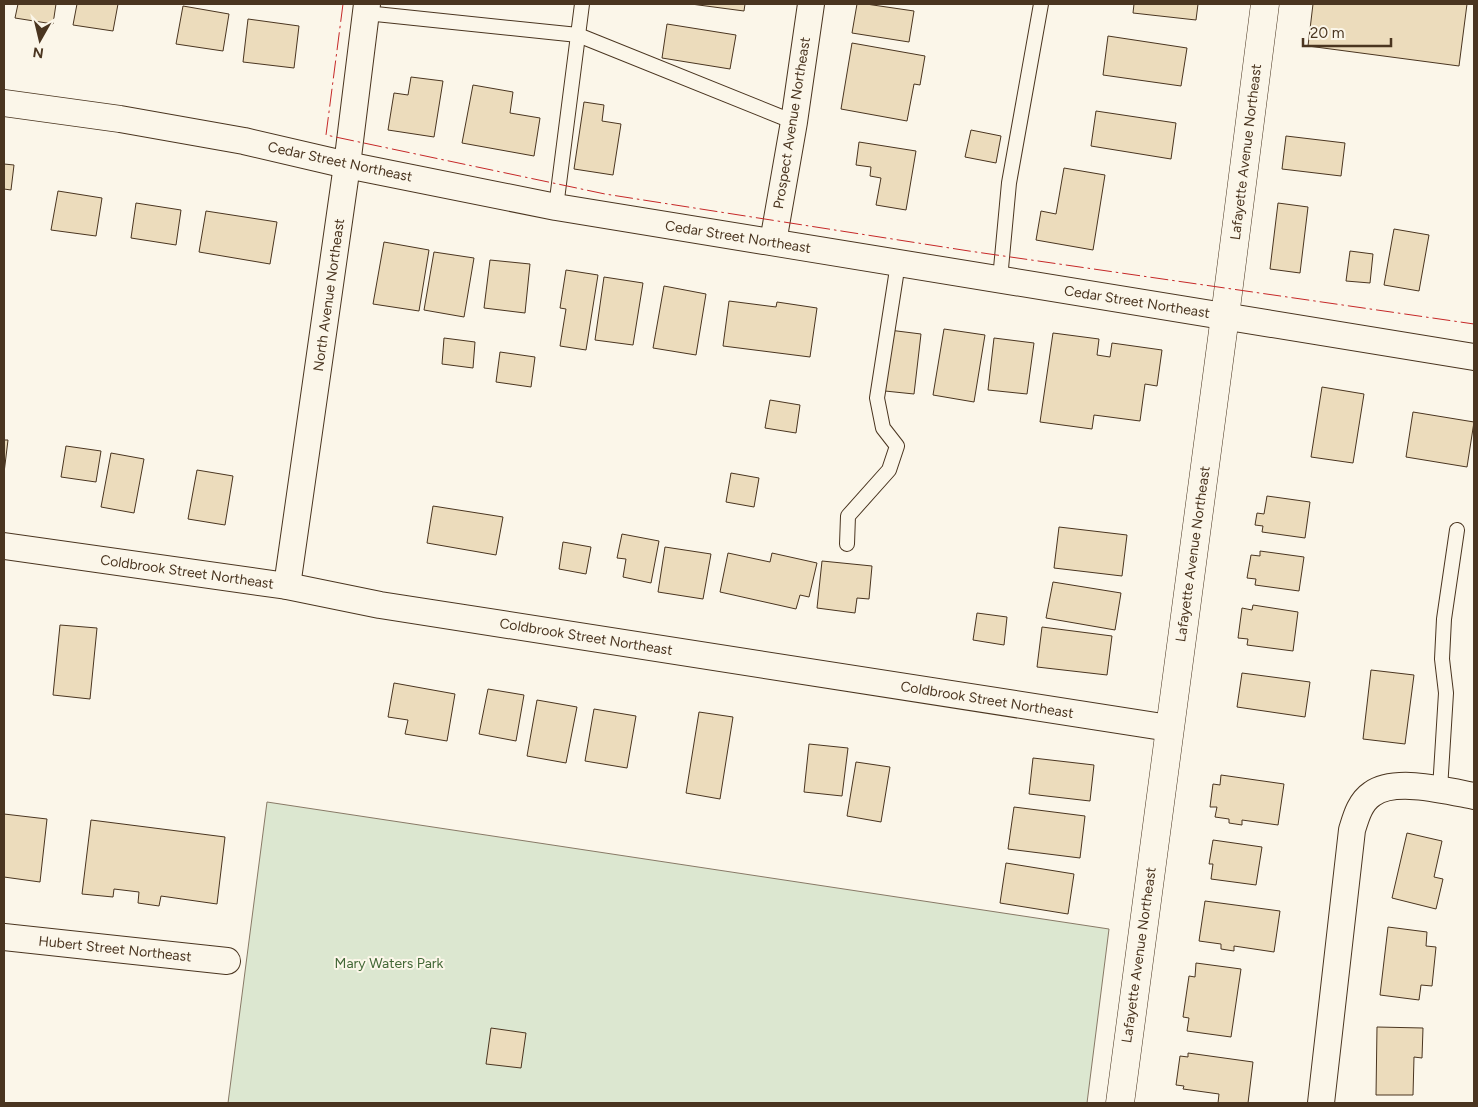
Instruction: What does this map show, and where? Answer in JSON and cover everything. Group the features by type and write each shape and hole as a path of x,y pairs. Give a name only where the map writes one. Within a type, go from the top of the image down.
{"street":[{"name":"Prospect Avenue Northeast","path":"773,242 794,122 811,4"},
{"name":"Lafayette Avenue Northeast","path":"1120,1103 1265,4"},
{"name":"North Avenue Northeast","path":"287,586 347,165 367,8"},
{"name":"Cedar Street Northeast","path":"4,103 120,119 244,140 347,165 556,207 1474,357"},
{"name":"Coldbrook Street Northeast","path":"4,546 287,586 380,605 1169,728"},
{"path":"1320,1103 1352,830 1359,810 1372,794 1389,787 1405,785 1440,789 1474,796"},
{"name":"Hubert Street Northeast","path":"4,937 227,961"}],"lane":[{"path":"556,207 582,4"},
{"path":"1000,279 1009,183 1041,4"},
{"path":"367,8 578,35 794,122"},
{"path":"847,544 848,516 889,470 897,446 883,428 877,398 898,263"},
{"path":"1440,789 1446,693 1442,659 1444,618 1457,530"}],"green space":[{"name":"Mary Waters Park","path":"267,802 1109,929 1087,1103 228,1103"}],"building":[{"path":"18,4 56,4 53,24 15,18"},
{"path":"77,4 118,4 113,31 73,25"},
{"path":"691,4 745,4 744,11"},
{"path":"857,4 914,11 909,42 852,33"},
{"path":"1134,4 1198,4 1196,20 1133,13"},
{"path":"1313,4 1467,4 1459,66 1308,46"},
{"path":"183,6 229,14 223,51 176,44"},
{"path":"248,19 299,26 294,68 243,62"},
{"path":"667,24 736,35 730,69 662,58"},
{"path":"1108,36 1187,48 1181,86 1103,75"},
{"path":"852,43 925,56 920,85 914,84 907,121 841,109"},
{"path":"411,77 443,81 434,137 388,130 394,93 408,95"},
{"path":"473,85 513,92 510,113 540,118 534,156 462,143"},
{"path":"584,102 604,105 602,121 621,124 613,175 574,169"},
{"path":"1096,111 1176,123 1171,159 1091,146"},
{"path":"971,130 1001,136 996,163 965,157"},
{"path":"1286,136 1345,143 1341,176 1282,169"},
{"path":"859,142 916,151 906,210 876,205 881,178 870,176 871,167 856,165"},
{"path":"4,164 14,165 11,190 4,189"},
{"path":"1064,168 1105,175 1093,250 1036,240 1041,211 1056,214"},
{"path":"58,191 102,198 96,236 51,230"},
{"path":"136,203 181,210 176,245 131,238"},
{"path":"1278,203 1308,207 1300,273 1270,269"},
{"path":"206,211 277,222 270,264 199,252"},
{"path":"1394,229 1429,235 1419,291 1384,285"},
{"path":"384,242 429,250 419,311 373,304"},
{"path":"1350,251 1373,254 1370,283 1346,281"},
{"path":"434,252 474,258 464,317 424,310"},
{"path":"490,260 530,264 525,313 484,308"},
{"path":"566,270 598,275 586,350 560,346 566,309 560,308"},
{"path":"604,277 643,283 633,345 595,340"},
{"path":"664,286 706,294 696,355 653,348"},
{"path":"729,301 776,307 777,302 817,308 810,357 723,346"},
{"path":"881,329 921,334 914,394 885,391 887,371 876,370"},
{"path":"944,329 985,335 974,402 933,395"},
{"path":"1053,333 1099,339 1097,355 1110,357 1112,343 1162,350 1157,386 1145,384 1140,421 1094,415 1092,429 1040,422"},
{"path":"444,338 475,342 473,368 442,364"},
{"path":"994,338 1034,343 1027,394 988,390"},
{"path":"500,352 535,357 531,387 496,382"},
{"path":"1322,387 1364,394 1353,463 1311,457"},
{"path":"770,400 800,405 796,433 765,428"},
{"path":"1413,412 1474,422 1467,467 1406,457"},
{"path":"4,440 8,440 4,473"},
{"path":"66,446 101,451 96,482 61,477"},
{"path":"111,453 144,459 134,513 101,507"},
{"path":"197,470 233,476 225,525 188,519"},
{"path":"731,473 759,478 754,507 726,502"},
{"path":"1267,496 1310,502 1305,538 1262,532 1263,526 1255,525 1257,513 1264,514"},
{"path":"433,506 503,517 496,555 427,543"},
{"path":"1059,527 1127,535 1122,576 1054,568"},
{"path":"622,534 659,541 651,583 623,577 626,559 617,558"},
{"path":"563,542 591,547 586,574 559,569"},
{"path":"665,547 711,554 703,599 658,592"},
{"path":"1260,551 1304,557 1299,591 1255,585 1256,579 1247,578 1251,555 1260,556"},
{"path":"728,553 770,562 772,553 817,563 809,597 800,595 796,609 720,592"},
{"path":"822,561 872,566 869,599 857,598 855,613 817,608"},
{"path":"1053,582 1121,593 1115,630 1046,618"},
{"path":"1253,605 1298,612 1293,651 1247,645 1248,639 1238,638 1242,608 1252,610"},
{"path":"977,613 1007,617 1004,645 973,640"},
{"path":"60,625 97,628 90,699 53,695"},
{"path":"1042,627 1112,636 1107,675 1037,667"},
{"path":"1371,670 1414,675 1405,744 1363,739"},
{"path":"1242,673 1310,682 1305,717 1237,707"},
{"path":"394,683 455,694 447,741 405,734 408,720 388,717"},
{"path":"488,689 524,695 516,741 479,734"},
{"path":"537,700 577,707 566,763 527,756"},
{"path":"594,709 636,716 627,768 585,761"},
{"path":"699,712 733,717 720,799 686,793"},
{"path":"809,744 848,748 842,796 804,792"},
{"path":"1033,758 1094,765 1090,801 1029,794"},
{"path":"856,762 890,767 881,822 847,816"},
{"path":"1221,775 1284,784 1278,825 1242,820 1242,825 1229,823 1229,819 1215,817 1217,807 1210,807 1213,784 1220,785"},
{"path":"1014,807 1085,816 1080,858 1008,849"},
{"path":"4,814 47,819 40,882 4,877"},
{"path":"91,820 225,837 217,904 161,896 159,906 138,903 139,892 114,889 113,897 82,894"},
{"path":"1407,833 1442,841 1434,877 1443,879 1436,909 1392,898"},
{"path":"1213,840 1262,847 1256,885 1211,879 1213,864 1209,864"},
{"path":"1006,863 1074,874 1068,914 1000,903"},
{"path":"1205,901 1280,911 1274,952 1234,946 1234,951 1221,949 1221,944 1199,941"},
{"path":"1388,927 1427,932 1426,946 1436,947 1432,986 1421,985 1419,1000 1380,995"},
{"path":"1196,963 1241,969 1231,1037 1187,1031 1189,1018 1183,1017 1189,976 1195,977"},
{"path":"1377,1027 1423,1028 1422,1058 1414,1057 1413,1095 1376,1095"},
{"path":"491,1028 526,1033 521,1068 486,1064"},
{"path":"1188,1053 1253,1062 1248,1103 1218,1103 1219,1094 1183,1089 1184,1086 1176,1085 1180,1056 1188,1057"}],"power":[{"path":"343,4 326,135 605,194 969,251 1474,324"}]}
